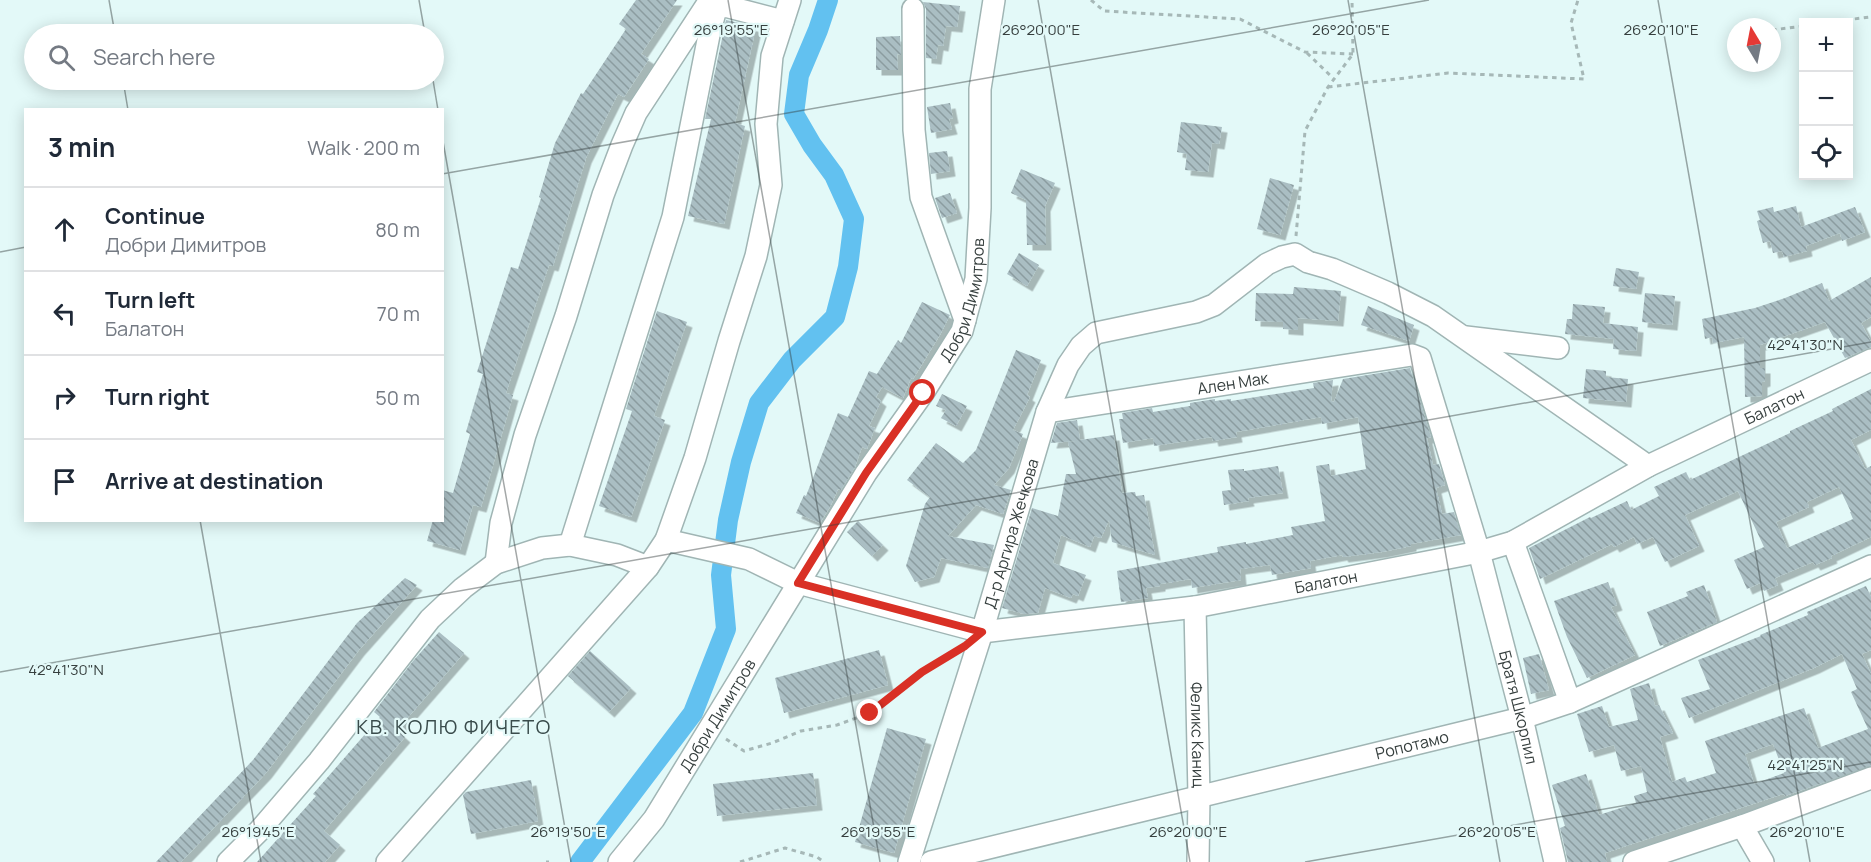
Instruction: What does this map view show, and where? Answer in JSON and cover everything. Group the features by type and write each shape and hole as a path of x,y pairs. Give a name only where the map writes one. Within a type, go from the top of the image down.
{"street":[{"path":"496,563 501,523 525,435 566,316 603,195 622,144 636,113 710,0"},
{"path":"387,862 648,567 666,540 695,458 756,255 771,185 766,124 772,56 790,0"},
{"name":"Добри Димитров","path":"619,862 654,819 866,473 923,393 962,332 976,279 980,208 980,89 994,0"},
{"path":"570,545 673,217 716,9 725,6 783,21"},
{"path":"914,9 914,130 921,197 965,320"},
{"path":"1295,254 1308,262 1332,269 1388,293 1433,316 1648,466"},
{"name":"Д-р Аргира Жечкова","path":"909,862 982,632 1047,412 1068,365 1081,346 1096,333 1197,312 1221,300 1267,264 1295,254"},
{"path":"1462,337 1558,348"},
{"name":"Ален Мак","path":"1047,412 1417,356"},
{"name":"Братя Шкорпил","path":"1417,356 1422,363 1479,552 1522,718 1555,862"},
{"name":"Балатон","path":"666,540 749,559 798,583 982,632 1195,607 1479,552 1513,542 1648,466 1871,360"},
{"path":"1513,542 1570,702"},
{"path":"228,862 259,831 319,761 430,618 463,588 496,563 542,548 570,545 617,555 648,567"},
{"name":"Ропотамо","path":"931,862 1522,718 1570,702 1871,566"},
{"name":"Феликс Каниц","path":"1195,607 1198,862"},
{"path":"1634,862 1742,826 1871,778"},
{"path":"1742,826 1763,862"}],"path":[{"path":"1091,0 1104,11 1240,19 1305,52 1334,79"},
{"path":"1295,254 1305,131 1328,87 1353,54 1352,0"},
{"path":"1328,87 1448,73 1584,79 1571,23 1578,0"},
{"path":"1853,19 1871,17"},
{"path":"1781,29 1799,27"},
{"path":"1305,52 1353,54"},
{"path":"709,728 744,751 801,731 837,725 870,713 922,672 965,646 982,632"},
{"path":"740,862 785,848 817,857 824,862"}],"building":[{"path":"636,0 677,0 641,54 649,59 624,97 618,94 586,158 553,266 549,265 506,393 513,395 481,507 473,505 460,550 427,541 432,522 444,522 444,491 453,493 470,434 466,432 483,374 477,372 511,267 518,269 541,198 539,197 555,143 581,93 583,94 626,29 619,24"},
{"path":"923,2 960,6 957,27 946,26 943,46 938,45 936,59 926,58 926,9"},
{"path":"726,20 756,27 735,123 745,126 724,224 688,216 711,119 705,119"},
{"path":"900,36 901,55 897,54 898,70 876,70 876,37"},
{"path":"950,103 953,118 949,119 952,129 931,133 927,107"},
{"path":"1181,122 1222,127 1219,144 1212,143 1208,172 1185,170 1187,154 1177,152"},
{"path":"947,151 950,171 931,174 929,153"},
{"path":"1021,169 1055,183 1045,206 1046,245 1027,245 1026,200 1011,193"},
{"path":"1270,178 1294,185 1280,235 1257,229"},
{"path":"950,193 957,213 942,218 935,198"},
{"path":"1796,206 1801,227 1855,207 1865,232 1842,241 1840,233 1806,246 1807,251 1784,257 1782,251 1773,253 1770,241 1763,243 1757,221 1760,220 1757,211 1773,207 1774,212"},
{"path":"1019,253 1039,265 1027,286 1007,274"},
{"path":"1616,268 1639,272 1636,289 1613,286"},
{"path":"1871,277 1871,317 1861,323 1871,342 1871,347 1845,358 1825,322 1760,345 1760,368 1765,368 1762,396 1745,397 1744,337 1713,343 1712,337 1705,339 1702,319 1755,308 1822,283 1829,301"},
{"path":"1294,287 1341,291 1338,321 1298,318 1298,330 1283,329 1283,322 1255,321 1256,293 1293,294"},
{"path":"1645,293 1675,296 1672,325 1642,322"},
{"path":"922,302 950,315 913,379 911,378 903,398 882,387 876,397 881,401 869,426 875,428 867,449 862,447 855,467 841,490 838,489 820,523 796,513 804,495 806,496 838,413 848,417 869,371 877,374 898,340 901,343"},
{"path":"1573,304 1605,307 1603,323 1638,327 1636,351 1613,349 1614,339 1565,334 1567,319 1572,319"},
{"path":"1368,306 1414,325 1409,341 1361,325"},
{"path":"657,311 687,322 654,416 665,420 631,517 599,506 632,411 626,409"},
{"path":"1016,350 1041,360 1027,395 1030,397 1013,430 1023,434 1009,468 994,485 1011,490 1003,514 976,505 948,536 994,545 988,568 941,558 934,577 915,582 906,566 925,504 930,497 907,480 936,443 963,463 976,450"},
{"path":"1410,368 1431,437 1427,438 1433,465 1439,464 1445,485 1436,488 1442,514 1454,512 1461,535 1382,552 1343,557 1342,555 1310,561 1311,568 1272,575 1270,565 1240,569 1241,580 1192,588 1191,579 1160,584 1160,586 1146,588 1148,598 1121,602 1117,571 1218,552 1217,547 1293,535 1291,527 1325,521 1316,466 1329,464 1331,476 1366,469 1358,417 1322,424 1321,417 1236,432 1237,437 1213,441 1212,437 1154,446 1153,438 1123,443 1119,419 1123,419 1122,413 1152,408 1153,412 1215,399 1215,401 1231,399 1231,401 1314,388 1313,383 1333,380 1331,401 1334,402 1343,379"},
{"path":"1586,369 1606,371 1606,377 1628,379 1626,402 1583,398"},
{"path":"1871,389 1871,430 1851,440 1865,469 1871,466 1871,537 1831,556 1832,558 1815,565 1813,562 1775,578 1778,585 1764,591 1760,583 1747,589 1734,560 1764,547 1738,491 1685,515 1699,546 1665,562 1653,537 1637,544 1634,537 1614,547 1612,544 1540,579 1529,548 1627,501 1631,510 1659,496 1654,487 1686,472 1690,480 1790,433 1833,411 1832,409","holes":["1839,487 1853,519 1787,548 1776,522 1809,507 1807,502"]},
{"path":"942,394 967,406 956,426 941,418 946,410 936,406"},
{"path":"1077,420 1080,440 1114,435 1122,493 1135,492 1136,496 1144,495 1155,555 1112,542 1109,520 1101,538 1094,536 1090,547 1061,535 1053,563 1086,575 1078,596 1073,594 1071,598 1045,588 1038,613 1024,614 1002,608 1032,508 1058,516 1066,474 1076,474 1068,442 1076,441 1051,443 1057,423"},
{"path":"1278,466 1283,493 1248,498 1249,501 1224,505 1222,491 1231,490 1228,470 1244,469 1244,471"},
{"path":"858,521 883,545 872,556 847,532"},
{"path":"405,578 417,585 359,650 266,773 181,862 156,862 253,760 357,623"},
{"path":"1608,582 1617,605 1611,607 1635,655 1587,678 1567,637 1554,601"},
{"path":"1704,585 1717,622 1660,646 1647,612 1688,596 1686,592"},
{"path":"1866,586 1871,597 1871,650 1862,654 1871,674 1871,766 1605,853 1607,862 1568,862 1560,828 1565,826 1552,785 1586,774 1599,815 1636,803 1634,796 1647,792 1641,766 1621,771 1614,745 1589,752 1577,714 1602,706 1609,727 1638,720 1630,689 1649,683 1655,706 1659,705 1673,733 1660,737 1672,782 1685,777 1687,782 1716,773 1705,741 1804,708 1818,748 1868,729 1851,692 1857,689 1842,654 1814,668 1689,718 1681,698 1710,689 1698,660 1761,636 1808,615 1807,612","holes":["1773,744 1784,773 1754,784 1745,754"]},
{"path":"439,632 464,653 397,730 405,737 324,831 340,845 325,862 257,862 316,796 313,794 380,717 374,712 413,661"},
{"path":"879,650 888,685 784,713 775,678"},
{"path":"590,651 631,688 609,712 568,676"},
{"path":"1539,654 1549,690 1531,694 1523,658"},
{"path":"887,728 926,739 894,853 855,842"},
{"path":"813,773 817,805 717,816 713,784"},
{"path":"531,780 538,821 471,834 463,795 466,792"}],"waterway":[{"path":"580,862 693,713 726,629 721,575 728,520 741,462 759,403 792,360 835,317 848,267 854,219 834,175 812,145 794,114 799,75 828,0"}],"district":[{"name":"КВ. КОЛЮ ФИЧЕТО","path":"454,727"}],"route":[{"path":"870,713 922,672 965,646 982,632 798,583 866,473 923,393"}]}
